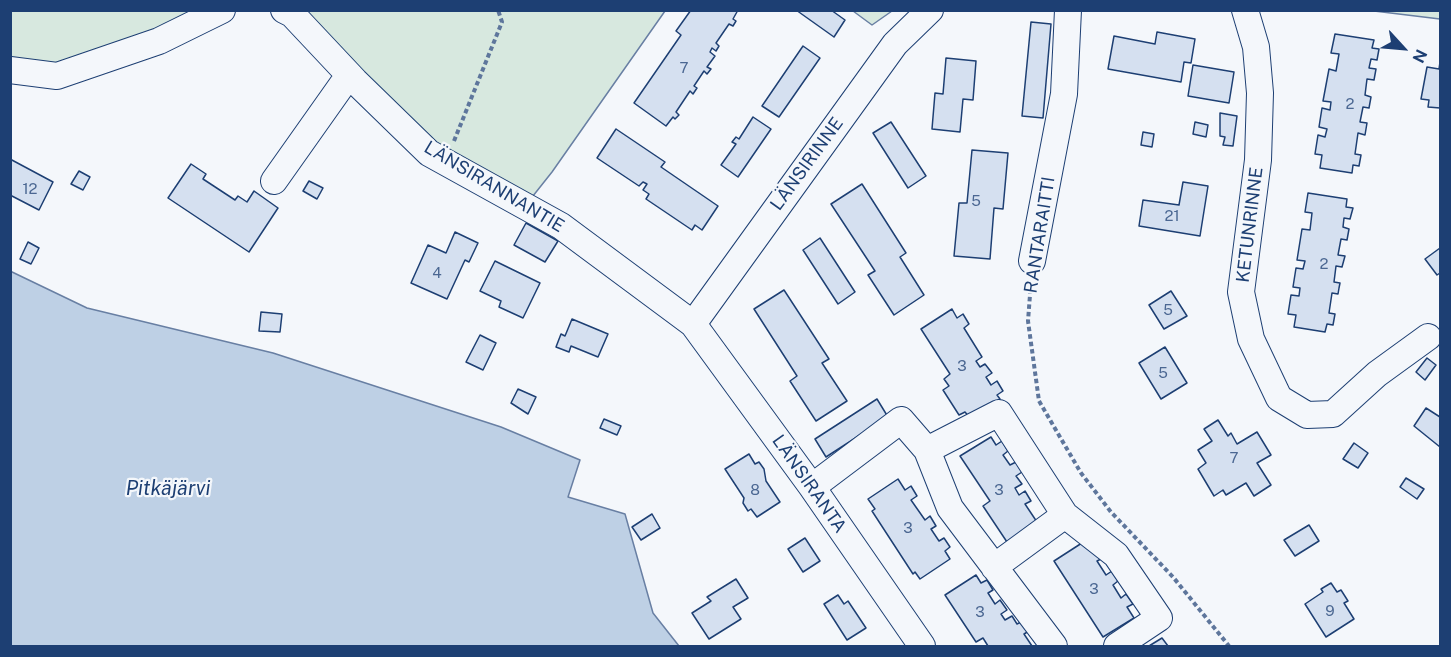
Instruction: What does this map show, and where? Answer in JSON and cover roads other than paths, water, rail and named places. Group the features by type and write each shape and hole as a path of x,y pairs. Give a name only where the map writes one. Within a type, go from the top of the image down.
{"street":[{"path":"10,70 57,76 159,41 222,10"},
{"name":"LÄNSIRANNANTIE","path":"284,10 292,14 349,75 429,153 561,226 693,324"},
{"name":"LÄNSIRINNE","path":"693,324 895,44 930,10"},
{"name":"RANTARAITTI","path":"1032,261 1064,94 1068,10"},
{"name":"KETUNRINNE","path":"1245,10 1256,47 1260,93 1258,160 1241,292 1251,339 1279,398 1307,415 1333,414 1377,374 1428,338"},
{"path":"273,181 349,75"},
{"name":"LÄNSIRANTA","path":"693,324 812,487 922,646"},
{"path":"927,450 999,413 1065,515 1116,555 1158,618 1117,646"},
{"path":"812,487 901,420 927,450 950,508 1054,646"},
{"path":"994,567 1065,515"}],"water":[{"name":"Pitkäjärvi","path":"10,271 87,308 273,353 501,427 580,460 568,497 625,514 653,613 679,646 11,646"}]}
